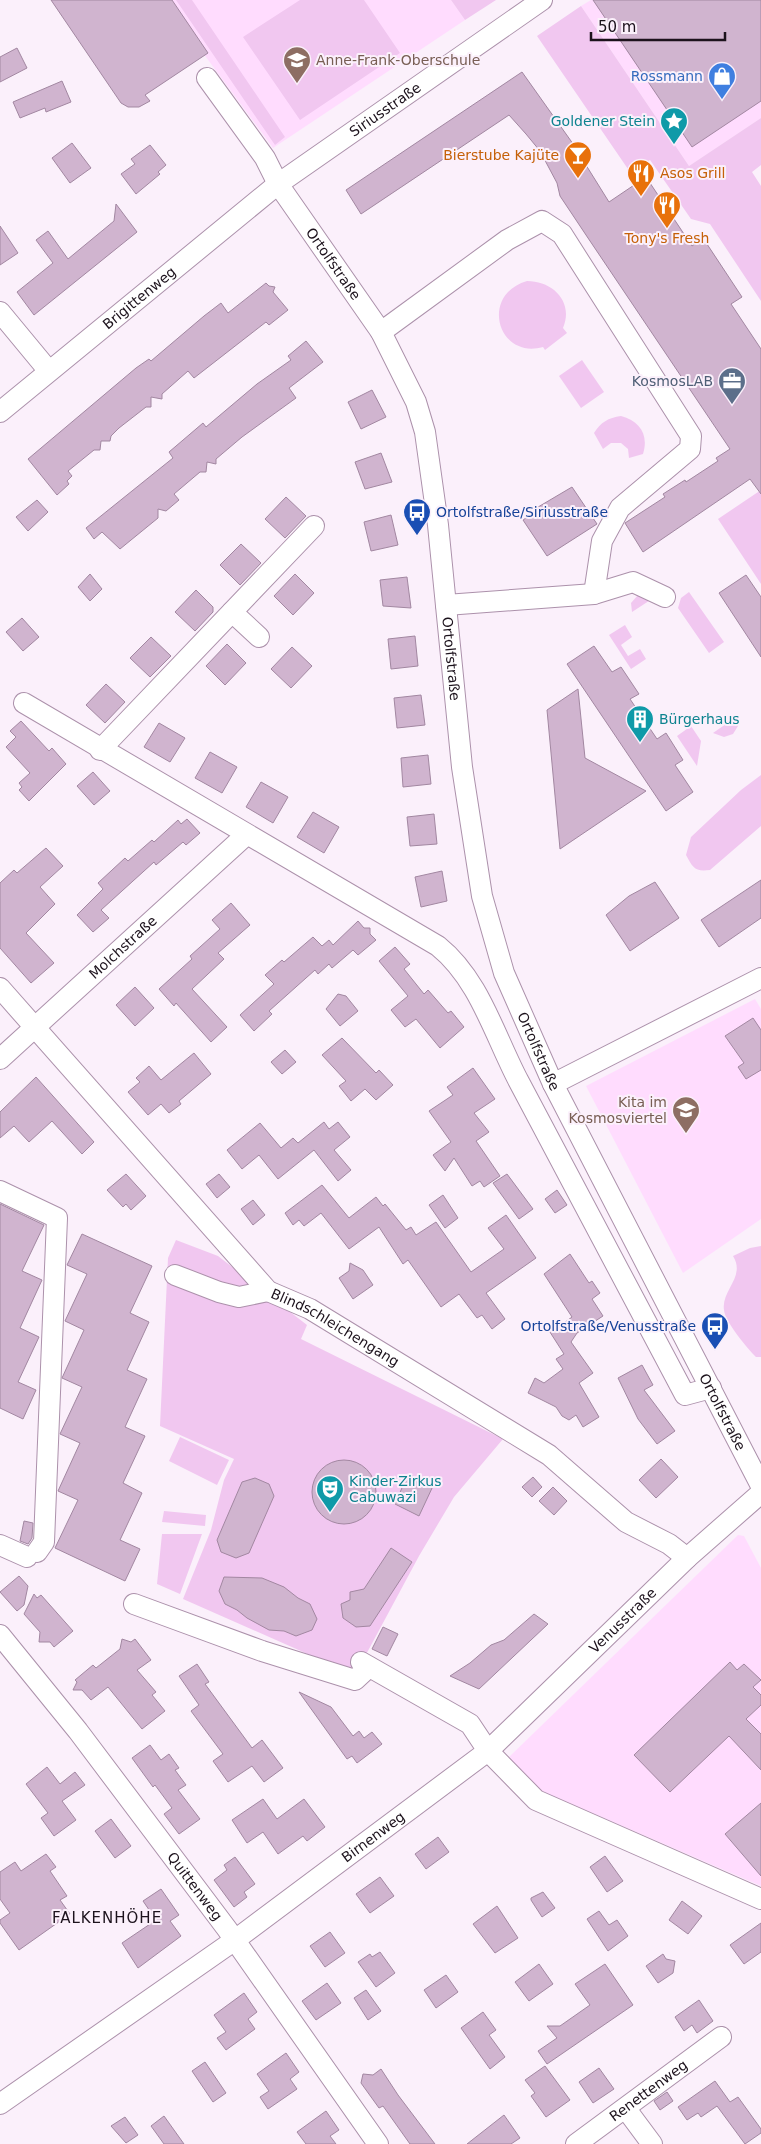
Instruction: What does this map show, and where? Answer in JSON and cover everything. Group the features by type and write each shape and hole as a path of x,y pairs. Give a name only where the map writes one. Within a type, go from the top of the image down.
{"street":[{"name":"Siriusstraße","path":"278,184 542,0"},
{"name":"Ortolfstraße","path":"207,78 265,158 278,184 382,332 416,402 425,432 434,491 462,768 482,896 504,972 553,1084 761,1486"},
{"name":"Brigittenweg","path":"0,412 48,370 278,184"},
{"path":"382,332 507,240 542,221 562,234 691,436 690,449 620,508 602,540 594,594"},
{"path":"0,312 48,370"},
{"path":"100,750 314,526"},
{"name":"Ortolfstraße","path":"446,605 594,594 632,582 665,597"},
{"path":"232,612 259,637"},
{"path":"24,703 100,750 438,946 454,959 468,977 509,1063 685,1395 711,1388"},
{"name":"Molchstraße","path":"0,1059 246,834"},
{"path":"553,1084 761,978"},
{"name":"Blindschleichengang","path":"0,988 268,1291 310,1309 549,1455 626,1522 668,1544 687,1558"},
{"path":"509,1063 536,1048"},
{"path":"0,1191 57,1218 44,1542 32,1555 0,1545"},
{"path":"175,1275 219,1292 239,1297 268,1291"},
{"name":"Venusstraße","path":"488,1751 687,1558 761,1493"},
{"path":"134,1604 262,1651 355,1680 365,1665 470,1724 488,1751 536,1800 761,1899"},
{"name":"Quittenweg","path":"0,1635 78,1731 235,1940 378,2144"},
{"name":"Birnenweg","path":"0,2104 235,1940 488,1751"},
{"name":"Renettenweg","path":"576,2144 626,2109 631,2102 721,2037"},
{"path":"626,2109 652,2144"}],"shaded area":[{"name":"Anne-Frank-Oberschule","path":"164,0 451,0 465,20 273,148"},
{"path":"176,0 192,0 285,137 275,145"},
{"path":"300,0 364,0 400,53 300,120 243,37"},
{"path":"451,0 496,0 465,20"},
{"path":"591,0 761,0 761,118 689,166 581,6"},
{"path":"581,6 689,166 761,118 761,165 752,172 761,186 761,301 710,224 691,219 650,160 630,172 537,36"},
{"path":"527,281 536,282 553,289 559,295 566,310 563,328 567,333 545,350 543,347 527,348 515,344 506,336 500,324 499,311 503,299 512,288"},
{"path":"582,360 604,392 581,408 559,376"},
{"path":"621,416 628,418 638,425 644,435 645,447 643,454 629,458 628,449 621,443 611,443 603,449 594,433 605,421"},
{"path":"761,490 761,584 718,519"},
{"path":"689,592 724,642 709,653 678,608 681,598"},
{"path":"638,595 655,597 632,612 631,603"},
{"path":"625,625 632,637 621,645 628,656 640,649 646,659 631,669 609,635"},
{"path":"736,717 738,726 733,734 724,737 713,733"},
{"path":"691,726 701,741 697,766 677,736"},
{"path":"761,775 761,826 710,870 698,870 695,868 686,855 691,837 741,790"},
{"name":"Kita im Kosmosviertel","path":"755,999 761,1009 761,1219 683,1273 586,1086"},
{"name":"Kinder-Zirkus Cabuwazi","path":"176,1240 218,1256 307,1325 301,1339 503,1439 454,1497 419,1556 355,1675 183,1599 211,1530 224,1480 234,1459 160,1426 168,1258"},
{"path":"761,1246 761,1357 756,1357 732,1328 725,1315 724,1303 737,1270 733,1256 750,1248"},
{"path":"180,1437 229,1460 217,1485 169,1461"},
{"path":"164,1511 206,1515 205,1526 162,1522"},
{"path":"162,1534 202,1534 180,1594 157,1584"},
{"path":"738,1535 744,1536 761,1568 761,1886 544,1792 522,1777 508,1758"}],"building":[{"path":"51,0 172,0 208,53 145,95 150,101 139,107 128,107 121,103"},
{"path":"593,0 761,0 761,101 692,147"},
{"path":"17,48 27,68 0,82 0,57"},
{"path":"522,72 571,141 609,202 646,177 692,246 703,238 742,297 731,304 761,349 761,494 750,479 643,552 625,523 665,497 663,494 685,480 686,482 718,461 716,458 730,449 560,196 557,183 540,151 509,115 361,214 346,190"},
{"path":"62,81 71,102 46,112 45,108 20,118 13,102"},
{"path":"72,143 91,168 70,183 52,158"},
{"path":"150,145 166,165 158,172 160,174 136,194 121,174 135,164 131,159"},
{"path":"116,204 137,232 34,315 17,292 53,263 36,240 48,231 68,259 114,221"},
{"path":"0,226 18,253 0,265"},
{"path":"266,283 269,286 275,287 273,292 288,310 269,325 266,322 194,378 188,371 162,394 162,399 151,397 151,407 146,407 119,428 111,436 110,441 101,441 100,450 94,450 68,471 72,476 67,481 69,484 57,495 28,459 136,368 149,359 151,361 221,303 228,313"},
{"path":"306,341 323,362 289,388 296,398 242,437 216,459 216,464 207,462 206,472 200,472 174,494 179,500 166,511 158,509 158,518 120,549 102,532 94,539 86,528 173,458 169,452 203,423 206,427 257,384 291,360 288,356"},
{"path":"372,390 386,417 361,429 348,402"},
{"path":"381,453 392,482 365,489 355,462"},
{"path":"572,487 597,524 547,556 523,520 535,512 533,510"},
{"path":"286,497 306,516 285,538 265,519"},
{"path":"37,500 48,512 28,531 16,517"},
{"path":"391,515 398,545 371,551 364,522"},
{"path":"241,544 261,563 240,585 220,565"},
{"path":"90,574 102,589 90,601 78,587"},
{"path":"295,574 314,593 293,615 274,596"},
{"path":"746,575 761,597 761,657 719,593"},
{"path":"407,577 411,608 383,606 380,580"},
{"path":"196,590 213,607 213,612 195,631 175,612"},
{"path":"22,618 39,637 23,651 6,632"},
{"path":"415,636 418,666 391,669 388,639"},
{"path":"151,637 171,656 150,677 130,658"},
{"path":"227,644 246,663 225,685 206,666"},
{"path":"594,646 612,672 621,667 639,694 630,699 657,739 666,733 683,760 675,765 693,792 666,811 567,664"},
{"path":"292,647 312,666 291,688 271,669"},
{"path":"106,684 125,702 105,723 86,705"},
{"path":"578,689 585,758 646,791 560,849 547,710"},
{"path":"421,695 425,725 397,728 394,698"},
{"path":"21,721 49,751 52,748 66,764 29,801 19,790 22,787 19,783 30,773 6,747 16,737 10,731"},
{"path":"159,723 185,738 170,762 144,747"},
{"path":"210,752 237,767 222,793 195,778"},
{"path":"428,755 431,784 403,787 401,758"},
{"path":"93,772 110,791 94,805 77,786"},
{"path":"261,782 288,797 273,823 246,807"},
{"path":"313,812 339,827 324,853 297,837"},
{"path":"434,814 437,844 410,846 407,817"},
{"path":"187,819 200,833 186,845 183,842 156,865 154,862 101,910 109,918 93,932 77,915 103,889 98,883 125,858 128,861 152,840 154,842 178,820 181,824"},
{"path":"46,848 63,866 40,887 55,904 26,933 54,963 31,983 0,948 0,883 14,870 17,873"},
{"path":"442,871 447,901 421,907 415,877"},
{"path":"761,880 761,918 719,947 701,920"},
{"path":"655,882 679,918 630,951 606,915 629,896"},
{"path":"231,903 250,925 218,953 224,959 192,989 227,1027 211,1042 176,1003 174,1006 159,989 192,959 190,956 220,929 212,920"},
{"path":"358,921 364,928 370,928 370,934 376,940 358,955 353,950 332,968 329,964 318,974 315,970 269,1011 272,1014 254,1031 240,1015 274,984 265,975 282,960 284,962 313,937 322,946 329,940 333,945"},
{"path":"395,947 410,964 404,969 424,994 428,990 448,1013 451,1011 464,1027 440,1048 416,1019 405,1027 391,1010 408,996 379,961"},
{"path":"135,987 154,1008 135,1026 116,1005"},
{"path":"338,994 346,996 358,1011 340,1026 326,1009"},
{"path":"753,1018 761,1030 761,1070 746,1079 738,1067 744,1063 725,1036"},
{"path":"342,1038 376,1073 379,1070 393,1085 376,1100 365,1089 351,1101 339,1086 346,1081 322,1055"},
{"path":"285,1050 296,1062 282,1074 271,1062"},
{"path":"194,1053 211,1074 179,1101 181,1104 169,1113 161,1104 148,1115 128,1092 140,1082 136,1078 149,1066 161,1080"},
{"path":"473,1068 495,1099 474,1113 489,1132 476,1141 500,1176 484,1187 480,1181 472,1186 454,1158 445,1171 433,1155 451,1142 429,1111 453,1095 447,1087"},
{"path":"36,1077 94,1142 82,1154 52,1121 29,1142 14,1126 0,1138 0,1112"},
{"path":"324,1122 329,1129 338,1122 350,1137 334,1150 351,1170 338,1181 314,1150 278,1179 259,1155 242,1169 227,1150 260,1123 281,1148 293,1138 298,1143"},
{"path":"126,1174 146,1196 131,1210 126,1204 123,1207 107,1190"},
{"path":"219,1174 230,1187 217,1198 206,1184"},
{"path":"507,1174 533,1209 519,1219 493,1183"},
{"path":"322,1185 349,1218 376,1197 383,1206 385,1204 406,1230 411,1227 416,1235 436,1222 471,1272 504,1249 488,1228 506,1215 536,1258 486,1293 505,1319 492,1329 482,1315 477,1318 459,1294 441,1307 408,1260 403,1264 379,1227 349,1249 321,1213 304,1226 299,1220 293,1225 285,1213"},
{"path":"557,1190 567,1205 555,1213 545,1199"},
{"path":"443,1195 458,1218 445,1228 429,1205"},
{"path":"253,1200 265,1215 253,1225 241,1209"},
{"path":"0,1204 44,1225 22,1271 42,1280 20,1328 39,1337 18,1382 36,1390 23,1419 0,1408"},
{"path":"82,1234 152,1266 130,1313 149,1322 127,1370 147,1379 125,1427 145,1436 123,1483 142,1493 120,1540 140,1549 125,1581 55,1548 78,1500 58,1491 80,1443 60,1434 82,1387 62,1378 84,1330 65,1321 87,1274 67,1265"},
{"path":"570,1254 589,1283 592,1281 600,1293 592,1299 603,1316 577,1333 571,1342 593,1373 579,1383 599,1417 583,1427 576,1415 569,1420 562,1416 556,1407 528,1393 535,1378 544,1383 563,1369 556,1359 564,1354 548,1329 558,1323 560,1326 572,1317 544,1274"},
{"path":"350,1263 363,1270 373,1285 353,1299 339,1278 349,1271"},
{"path":"642,1365 653,1385 644,1390 675,1431 657,1444 638,1419 618,1378"},
{"path":"661,1459 678,1477 656,1498 639,1480"},
{"path":"338,1460 350,1460 367,1469 374,1480 376,1492 374,1504 367,1515 350,1524 338,1524 326,1519 317,1510 312,1498 312,1486 317,1474 326,1465"},
{"path":"408,1474 433,1486 419,1516 395,1504"},
{"path":"533,1477 542,1487 532,1497 522,1487"},
{"path":"255,1478 269,1484 274,1496 249,1553 236,1558 221,1552 217,1540 242,1482"},
{"path":"553,1487 567,1501 554,1515 539,1501"},
{"path":"24,1521 33,1523 32,1538 28,1544 20,1541"},
{"path":"391,1548 412,1562 370,1626 356,1627 343,1618 341,1604 350,1600 350,1592 364,1589"},
{"path":"19,1576 28,1586 24,1605 17,1611 0,1592"},
{"path":"224,1577 262,1578 284,1587 298,1598 310,1604 317,1619 312,1630 296,1636 284,1631 269,1630 247,1618 225,1604 219,1591"},
{"path":"34,1594 37,1598 41,1595 73,1631 54,1647 50,1642 39,1642 40,1632 24,1614"},
{"path":"534,1614 548,1624 479,1689 450,1676 470,1663 491,1645 504,1640"},
{"path":"383,1627 398,1634 387,1656 372,1649"},
{"path":"122,1639 131,1642 135,1639 151,1660 137,1670 156,1692 152,1695 165,1711 142,1729 108,1687 91,1700 82,1690 73,1690 77,1682 75,1680 93,1665 96,1668 120,1649"},
{"path":"730,1662 737,1670 744,1664 761,1680 753,1687 761,1695 761,1705 746,1719 761,1734 761,1770 729,1736 670,1792 634,1755"},
{"path":"197,1664 209,1682 205,1684 252,1748 262,1740 283,1768 264,1782 252,1766 228,1782 213,1761 223,1754 191,1711 199,1705 179,1676"},
{"path":"299,1692 331,1707 353,1736 359,1731 364,1738 372,1732 382,1744 357,1763 352,1756 347,1759"},
{"path":"150,1745 161,1760 169,1754 179,1768 175,1770 186,1785 178,1790 200,1819 179,1834 164,1814 172,1808 155,1785 153,1787 132,1758"},
{"path":"47,1767 60,1784 75,1772 85,1785 62,1801 76,1820 54,1836 41,1818 48,1813 26,1784"},
{"path":"263,1799 277,1819 304,1799 325,1827 307,1841 303,1836 278,1854 263,1832 247,1843 232,1820"},
{"path":"761,1803 761,1876 725,1834"},
{"path":"111,1819 131,1846 115,1858 95,1831"},
{"path":"438,1837 449,1852 426,1869 415,1854"},
{"path":"46,1854 56,1867 50,1871 67,1896 60,1900 70,1914 19,1950 0,1923 0,1920 10,1913 0,1899 0,1872 15,1862 21,1871"},
{"path":"605,1856 623,1881 607,1892 590,1867"},
{"path":"235,1857 255,1884 244,1892 247,1897 234,1907 214,1880 227,1870 224,1865"},
{"path":"380,1877 394,1896 370,1913 356,1894"},
{"path":"161,1889 179,1915 170,1921 181,1936 138,1968 122,1943 156,1920 143,1901"},
{"path":"543,1892 555,1908 542,1917 531,1898"},
{"path":"682,1901 702,1916 688,1934 669,1920"},
{"path":"497,1906 518,1938 495,1953 473,1924"},
{"path":"599,1911 609,1925 617,1920 628,1936 608,1951 587,1919"},
{"path":"761,1923 761,1952 744,1964 730,1945"},
{"path":"330,1932 345,1953 325,1967 310,1946"},
{"path":"380,1952 395,1973 376,1987 358,1962 370,1954 372,1957"},
{"path":"663,1954 666,1959 675,1961 673,1973 658,1983 646,1966"},
{"path":"539,1964 553,1984 529,2001 515,1982"},
{"path":"605,1964 633,2005 547,2064 538,2051 557,2038 547,2026 560,2026 590,2005 575,1984"},
{"path":"446,1975 458,1992 436,2008 424,1990"},
{"path":"327,1983 341,2003 316,2020 302,2001"},
{"path":"366,1990 381,2011 368,2020 354,1998"},
{"path":"244,1993 257,2012 248,2019 255,2029 226,2050 217,2038 226,2032 214,2015"},
{"path":"699,2000 713,2021 697,2033 692,2025 684,2031 675,2017"},
{"path":"483,2012 496,2030 489,2035 505,2057 490,2069 461,2028"},
{"path":"286,2053 299,2072 290,2079 297,2089 268,2109 260,2097 269,2091 257,2074"},
{"path":"205,2062 226,2093 213,2102 192,2071"},
{"path":"545,2066 570,2100 546,2117 531,2096 535,2093 525,2080"},
{"path":"599,2068 614,2089 593,2103 579,2082"},
{"path":"381,2069 435,2144 410,2144 383,2106 379,2108 361,2083 363,2074 373,2075"},
{"path":"715,2081 730,2102 738,2097 761,2129 761,2133 745,2144 717,2106 701,2117 698,2113 687,2120 678,2107"},
{"path":"667,2092 673,2101 660,2110 654,2101"},
{"path":"326,2111 339,2130 330,2136 336,2144 306,2144 297,2132"},
{"path":"504,2115 520,2138 511,2144 467,2144"},
{"path":"164,2116 184,2144 164,2144 151,2126"},
{"path":"125,2117 138,2135 126,2143 111,2126"}],"place":[{"name":"Anne-Frank-Oberschule","path":"297,84"},
{"name":"Rossmann","path":"722,100"},
{"name":"Goldener Stein","path":"674,145"},
{"name":"Bierstube Kajüte","path":"578,179"},
{"name":"Asos Grill","path":"641,197"},
{"name":"Tony's Fresh","path":"667,229"},
{"name":"KosmosLAB","path":"732,405"},
{"name":"Ortolfstraße/Siriusstraße","path":"417,536"},
{"name":"Bürgerhaus","path":"640,743"},
{"name":"Kita im Kosmosviertel","path":"686,1134"},
{"name":"Ortolfstraße/Venusstraße","path":"715,1350"},
{"name":"Kinder-Zirkus Cabuwazi","path":"330,1513"}],"district":[{"name":"FALKENHÖHE","path":"107,1918"}]}
